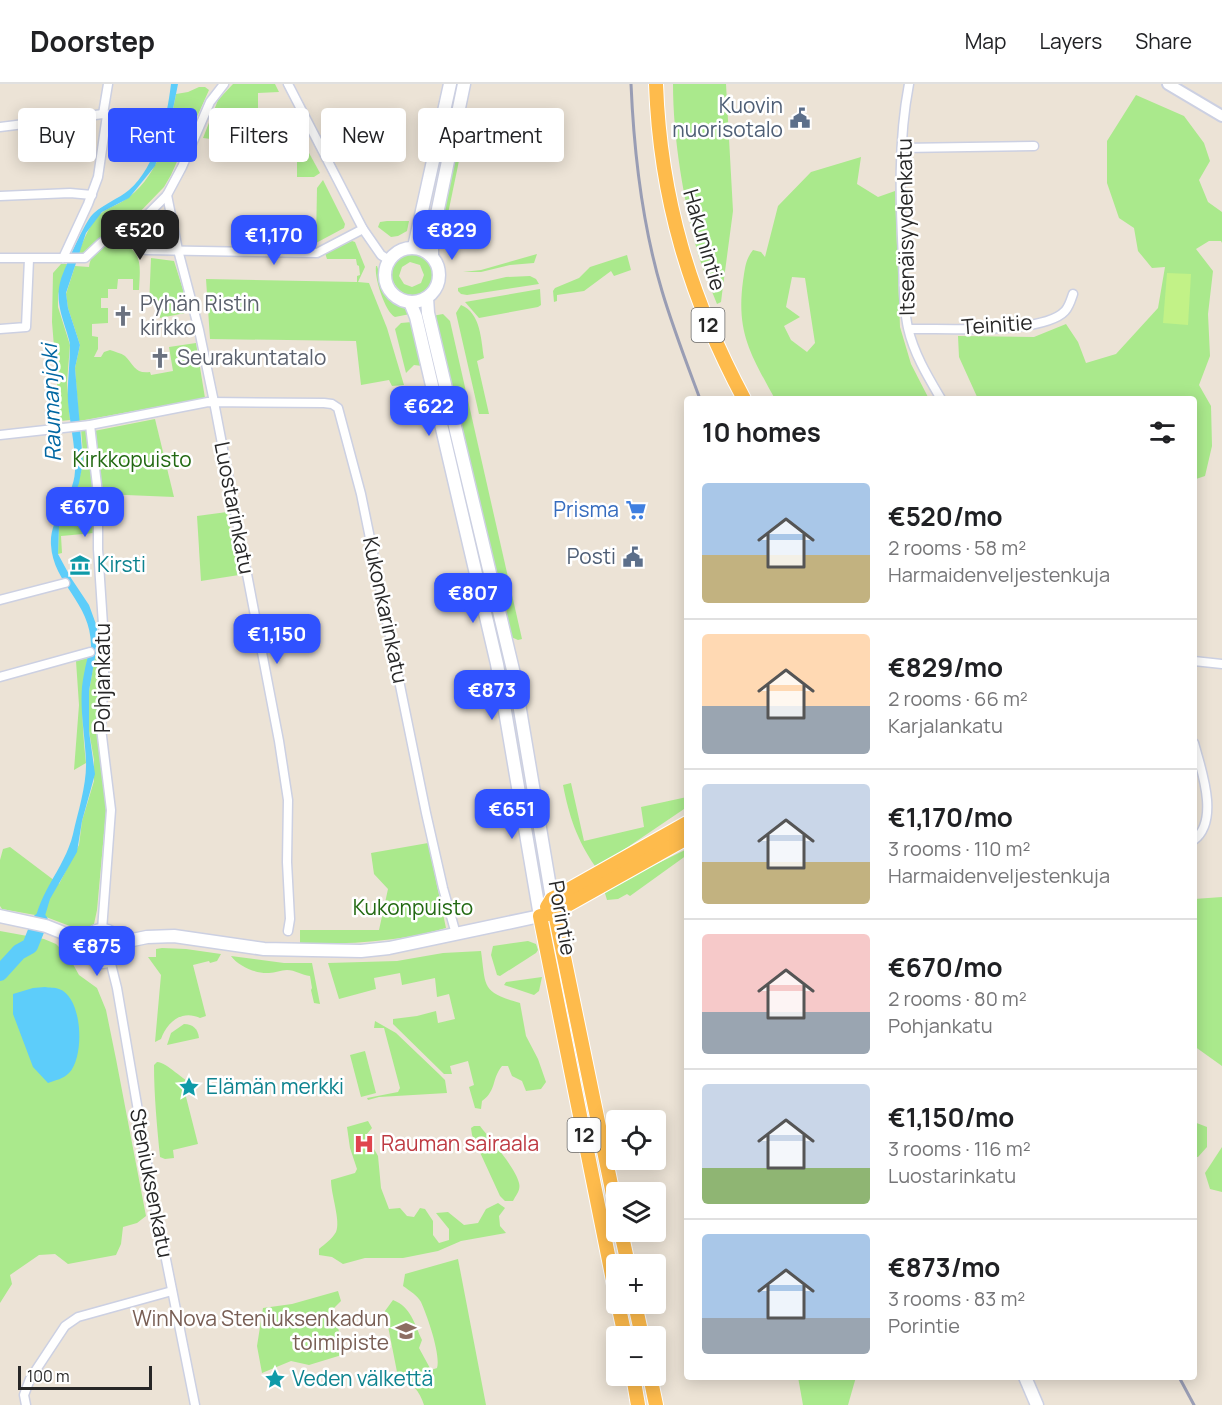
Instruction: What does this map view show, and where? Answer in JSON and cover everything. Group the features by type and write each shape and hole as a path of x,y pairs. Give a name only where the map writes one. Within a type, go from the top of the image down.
{"highway":[{"name":"Hakunintie","path":"656,84 659,135 675,228 710,329 743,396"},
{"path":"602,879 684,825"},
{"path":"540,915 602,879 684,839"},
{"name":"12","path":"564,938 567,920 578,892"},
{"name":"Porintie","path":"554,906 564,938 568,970 611,1182"},
{"name":"Porintie","path":"540,915 608,1254"},
{"path":"635,1386 638,1405"},
{"path":"652,1386 656,1405"}],"main road":[{"path":"414,247 450,84"},
{"path":"432,256 432,238 464,84"},
{"path":"414,247 425,250 432,256 438,268 439,278 437,287 427,298 419,302 410,302 401,300 393,294 385,277 389,260 404,250 414,247"},
{"name":"Porintie","path":"427,298 428,313 514,674 554,906"},
{"name":"Porintie","path":"410,302 416,317 495,652 540,915"},
{"path":"118,943 147,937 174,936 264,949 360,951 389,948 540,915"},
{"path":"0,916 46,926 87,942"},
{"path":"102,930 110,932 118,943 117,952 110,960 102,963 92,959 87,952 87,942 92,934 102,930"},
{"path":"1026,1380 1037,1405"}],"street":[{"path":"64,259 98,177 108,84"},
{"path":"0,258 85,258 102,242 146,217 167,195 182,167 210,102 224,84"},
{"path":"288,84 363,229 381,255 389,260"},
{"name":"Itsenäisyydenkatu","path":"909,84 902,148 901,222 906,312 919,359 939,396"},
{"path":"1168,84 1222,116"},
{"path":"0,127 108,115"},
{"path":"902,148 1034,146"},
{"path":"0,196 70,193 92,195"},
{"name":"Luostarinkatu","path":"167,195 214,402 279,741 286,788 290,919 288,931"},
{"path":"125,231 135,244 146,250 317,254 363,229"},
{"path":"0,328 26,327 29,259"},
{"name":"Teinitie","path":"909,329 1002,328 1034,324 1047,321 1064,312 1073,294"},
{"path":"0,435 67,428 214,402"},
{"name":"Kukonkarinkatu","path":"214,402 324,402 338,408 361,494 442,888 456,934"},
{"name":"Pohjankatu","path":"85,425 98,491 98,549 105,655 101,728 111,810 102,930"},
{"path":"0,600 65,583"},
{"path":"0,677 90,652"},
{"path":"1197,661 1222,664"},
{"path":"1197,753 1208,806 1197,838"},
{"name":"Steniuksenkatu","path":"110,960 117,988 148,1169 195,1405"},
{"path":"26,1405 24,1395 30,1379 64,1326 78,1317 172,1292"}],"green space":[{"path":"233,84 275,84 279,92 258,93 258,108 215,108 218,100"},
{"path":"673,84 726,84 733,211 721,302 717,304 699,257 684,193 677,149"},
{"path":"199,87 209,90 197,117 197,108 173,108 176,94"},
{"path":"1136,95 1184,116 1204,143 1210,161 1199,180 1208,202 1222,212 1222,243 1221,241 1209,241 1196,249 1213,271 1208,314 1210,356 1199,385 1211,406 1212,446 1205,476 1197,479 1197,396 977,396 959,357 958,336 1034,337 1066,324 1078,342 1086,363 1116,354 1158,308 1165,267 1152,268 1138,251 1134,228 1119,218 1107,183 1107,141"},
{"path":"209,123 209,139 203,138"},
{"path":"309,153 320,173 314,177 297,177 297,162 309,162"},
{"path":"861,157 857,184 878,197 895,191 900,327 911,364 927,396 773,396 747,343 741,299 748,257 753,250 761,252 765,257 778,206 811,172","holes":["792,277 805,278 815,343 807,352 791,340 784,326 800,317 786,307"]},
{"path":"177,162 164,187 132,220 100,238 86,252 78,254 95,219 140,187 156,163"},
{"path":"454,162 459,162 444,233 438,237"},
{"path":"323,180 345,224 344,228 316,243 317,188"},
{"path":"161,211 164,212 170,239 167,241 147,240 143,231 144,227"},
{"path":"409,221 407,231 391,237 378,227 380,222"},
{"path":"117,241 132,249 136,254 140,266 139,290 133,290 133,279 118,279 117,289 108,289 108,298 101,298 101,308 108,308 108,323 92,324 92,336 98,337 98,349 94,357 101,357 104,352 110,350 123,355 141,372 150,372 151,375 173,371 169,347 196,343 205,398 79,421 75,368 80,345 66,294 75,266 89,267 98,249"},
{"path":"352,241 355,242 365,267 358,282 369,283 387,328 404,385 392,386 389,380 361,385 356,341 210,339 206,279 357,282 357,276 360,275 356,259 327,259 325,253"},
{"path":"412,253 422,257 430,264 433,279 423,294 413,296 404,293 396,286 391,277 391,267 398,258","holes":["410,262 420,265 424,275 421,283 412,287 404,284 399,276 402,267"]},
{"path":"537,254 534,263 510,265 481,272 463,272 481,270"},
{"path":"627,255 631,270 614,276 611,271 584,291 557,295 557,301 554,302 555,288 579,278 590,267"},
{"path":"151,258 174,261 190,312 160,318 157,305 149,306"},
{"path":"61,264 67,264 58,295 58,307 70,345 67,382 70,420 60,421 52,322 53,273"},
{"path":"376,266 387,295 410,314 395,317 391,314 381,294"},
{"path":"1167,273 1191,274 1188,325 1163,323"},
{"path":"530,276 539,284 467,295 458,291 458,288 506,277"},
{"path":"540,289 541,305 538,307 479,318 465,302"},
{"path":"461,305 473,314 481,335 484,358 477,361 489,414 479,414 456,313"},
{"path":"443,314 450,321 522,639 518,640 509,636 432,316"},
{"path":"412,322 422,366 414,365 406,373 395,329 401,323"},
{"name":"Kirkkopuisto","path":"155,419 174,497 102,494 94,431"},
{"path":"88,428 94,481 94,533 61,536 62,553 58,554 59,527 72,503 81,472 83,454 81,429"},
{"path":"227,512 239,575 201,581 197,516"},
{"path":"95,656 102,657 98,727 106,811 97,910 94,924 89,930 83,931 46,917 2,909 0,906 0,860 3,849 10,847 59,884 79,845 82,821 94,781 94,760 89,731 89,691"},
{"path":"88,658 82,710 86,763 74,770 79,705 76,661"},
{"path":"571,783 584,841 644,827 641,807 684,798 684,809 619,853 595,866 575,827 563,785"},
{"name":"Kukonpuisto","path":"428,843 446,928 373,941 300,944 300,930 379,930 388,889 374,874 371,853"},
{"path":"684,850 684,857 630,896 627,894 618,899 607,900 604,890"},
{"path":"1222,897 1222,1066 1197,1048 1197,899"},
{"path":"0,931 44,939 56,944 69,957 79,975 97,988 106,1010 146,1216 137,1223 123,1227 121,1244 116,1255 68,1264 55,1254 39,1255 10,1275 12,1284 0,1303"},
{"path":"528,941 536,944 538,950 536,953 500,976 497,975 491,955 493,946"},
{"path":"156,949 221,954 217,961 193,965 206,1016 200,1018 181,1016 171,1023 161,1039 155,1042 161,975 148,957 156,957"},
{"path":"481,951 488,986 498,995 520,1003 526,1036 538,1059 546,1082 541,1089 526,1091 522,1081 512,1076 508,1066 502,1066 490,1093 482,1101 481,1109 475,1108 469,1087 474,1085 468,1061 450,1066 452,1074 444,1074 393,1024 393,1019 436,1011 438,1023 455,1019 449,994 437,997 435,978 402,985 400,973 374,978 376,989 339,999 328,963 397,961 443,953"},
{"path":"231,956 284,963 312,963 320,1004 314,1003 310,976 290,970 271,973 253,971"},
{"path":"542,977 539,991 534,995 504,985 506,982"},
{"path":"375,1021 396,1033 445,1080 447,1093 379,1097 368,1100 367,1098 398,1092 400,1088 384,1028 374,1028"},
{"path":"184,1024 195,1028 199,1038 167,1045 171,1033"},
{"path":"365,1051 376,1093 361,1097 350,1055"},
{"path":"157,1062 166,1065 196,1086 184,1089 198,1144 173,1150 174,1158 160,1157 154,1076 154,1065"},
{"path":"368,1121 372,1128 366,1135 378,1156 381,1188 389,1209 400,1208 407,1216 414,1217 420,1208 425,1209 433,1221 433,1235 439,1243 449,1240 449,1229 436,1213 448,1212 464,1225 478,1223 486,1209 498,1203 505,1208 499,1216 500,1226 506,1233 461,1241 438,1251 403,1258 365,1258 343,1264 332,1257 319,1255 319,1249 332,1237 337,1227 331,1180 355,1173 357,1169 350,1148 347,1127"},
{"path":"1197,1123 1207,1127 1207,1147 1198,1157"},
{"path":"480,1126 517,1176 519,1188 513,1201 505,1201 500,1196 472,1135 471,1128"},
{"path":"1222,1147 1222,1192 1210,1189 1205,1173"},
{"path":"458,1259 486,1405 424,1405 415,1388 398,1377 385,1311 393,1300 408,1311 422,1340 419,1348 431,1370 437,1368 437,1354 430,1325 419,1300 403,1286 405,1274"},
{"path":"338,1291 341,1301 333,1309 345,1354 309,1365 291,1361 262,1373 257,1346 263,1308 292,1304"},
{"path":"799,1380 855,1380 848,1405 803,1405"}],"water":[{"path":"171,84 178,84 173,108 168,108"},
{"path":"150,162 156,162 129,198 102,212 86,233 66,293 68,308 80,345 75,368 83,462 72,503 59,527 58,554 89,605 97,627 98,641 89,691 89,731 95,774 82,821 77,852 50,899 39,936 34,941 37,912 69,848 84,788 86,761 82,687 91,647 90,632 85,618 58,571 51,545 54,525 71,490 75,471 68,402 70,344 60,306 59,286 71,254 90,217 129,190"},
{"path":"45,987 57,988 67,994 73,1003 79,1028 78,1054 74,1065 64,1077 48,1083 33,1067 13,1014 13,994"}],"waterway":[{"name":"Raumanjoki","path":"0,973 19,952 30,946 40,921"}],"railway":[{"path":"631,84 637,163 649,240 666,305 699,396"},
{"path":"1181,1380 1194,1405"}],"place":[{"name":"Kuovin nuorisotalo","path":"800,118"},
{"name":"Pyhän Ristin kirkko","path":"123,316"},
{"name":"Seurakuntatalo","path":"160,358"},
{"name":"Prisma","path":"636,510"},
{"name":"Posti","path":"633,557"},
{"name":"Kirsti","path":"80,565"},
{"name":"Elämän merkki","path":"189,1087"},
{"name":"Rauman sairaala","path":"364,1144"},
{"name":"WinNova Steniuksenkadun toimipiste","path":"406,1331"},
{"name":"Veden välkettä","path":"275,1379"}]}
